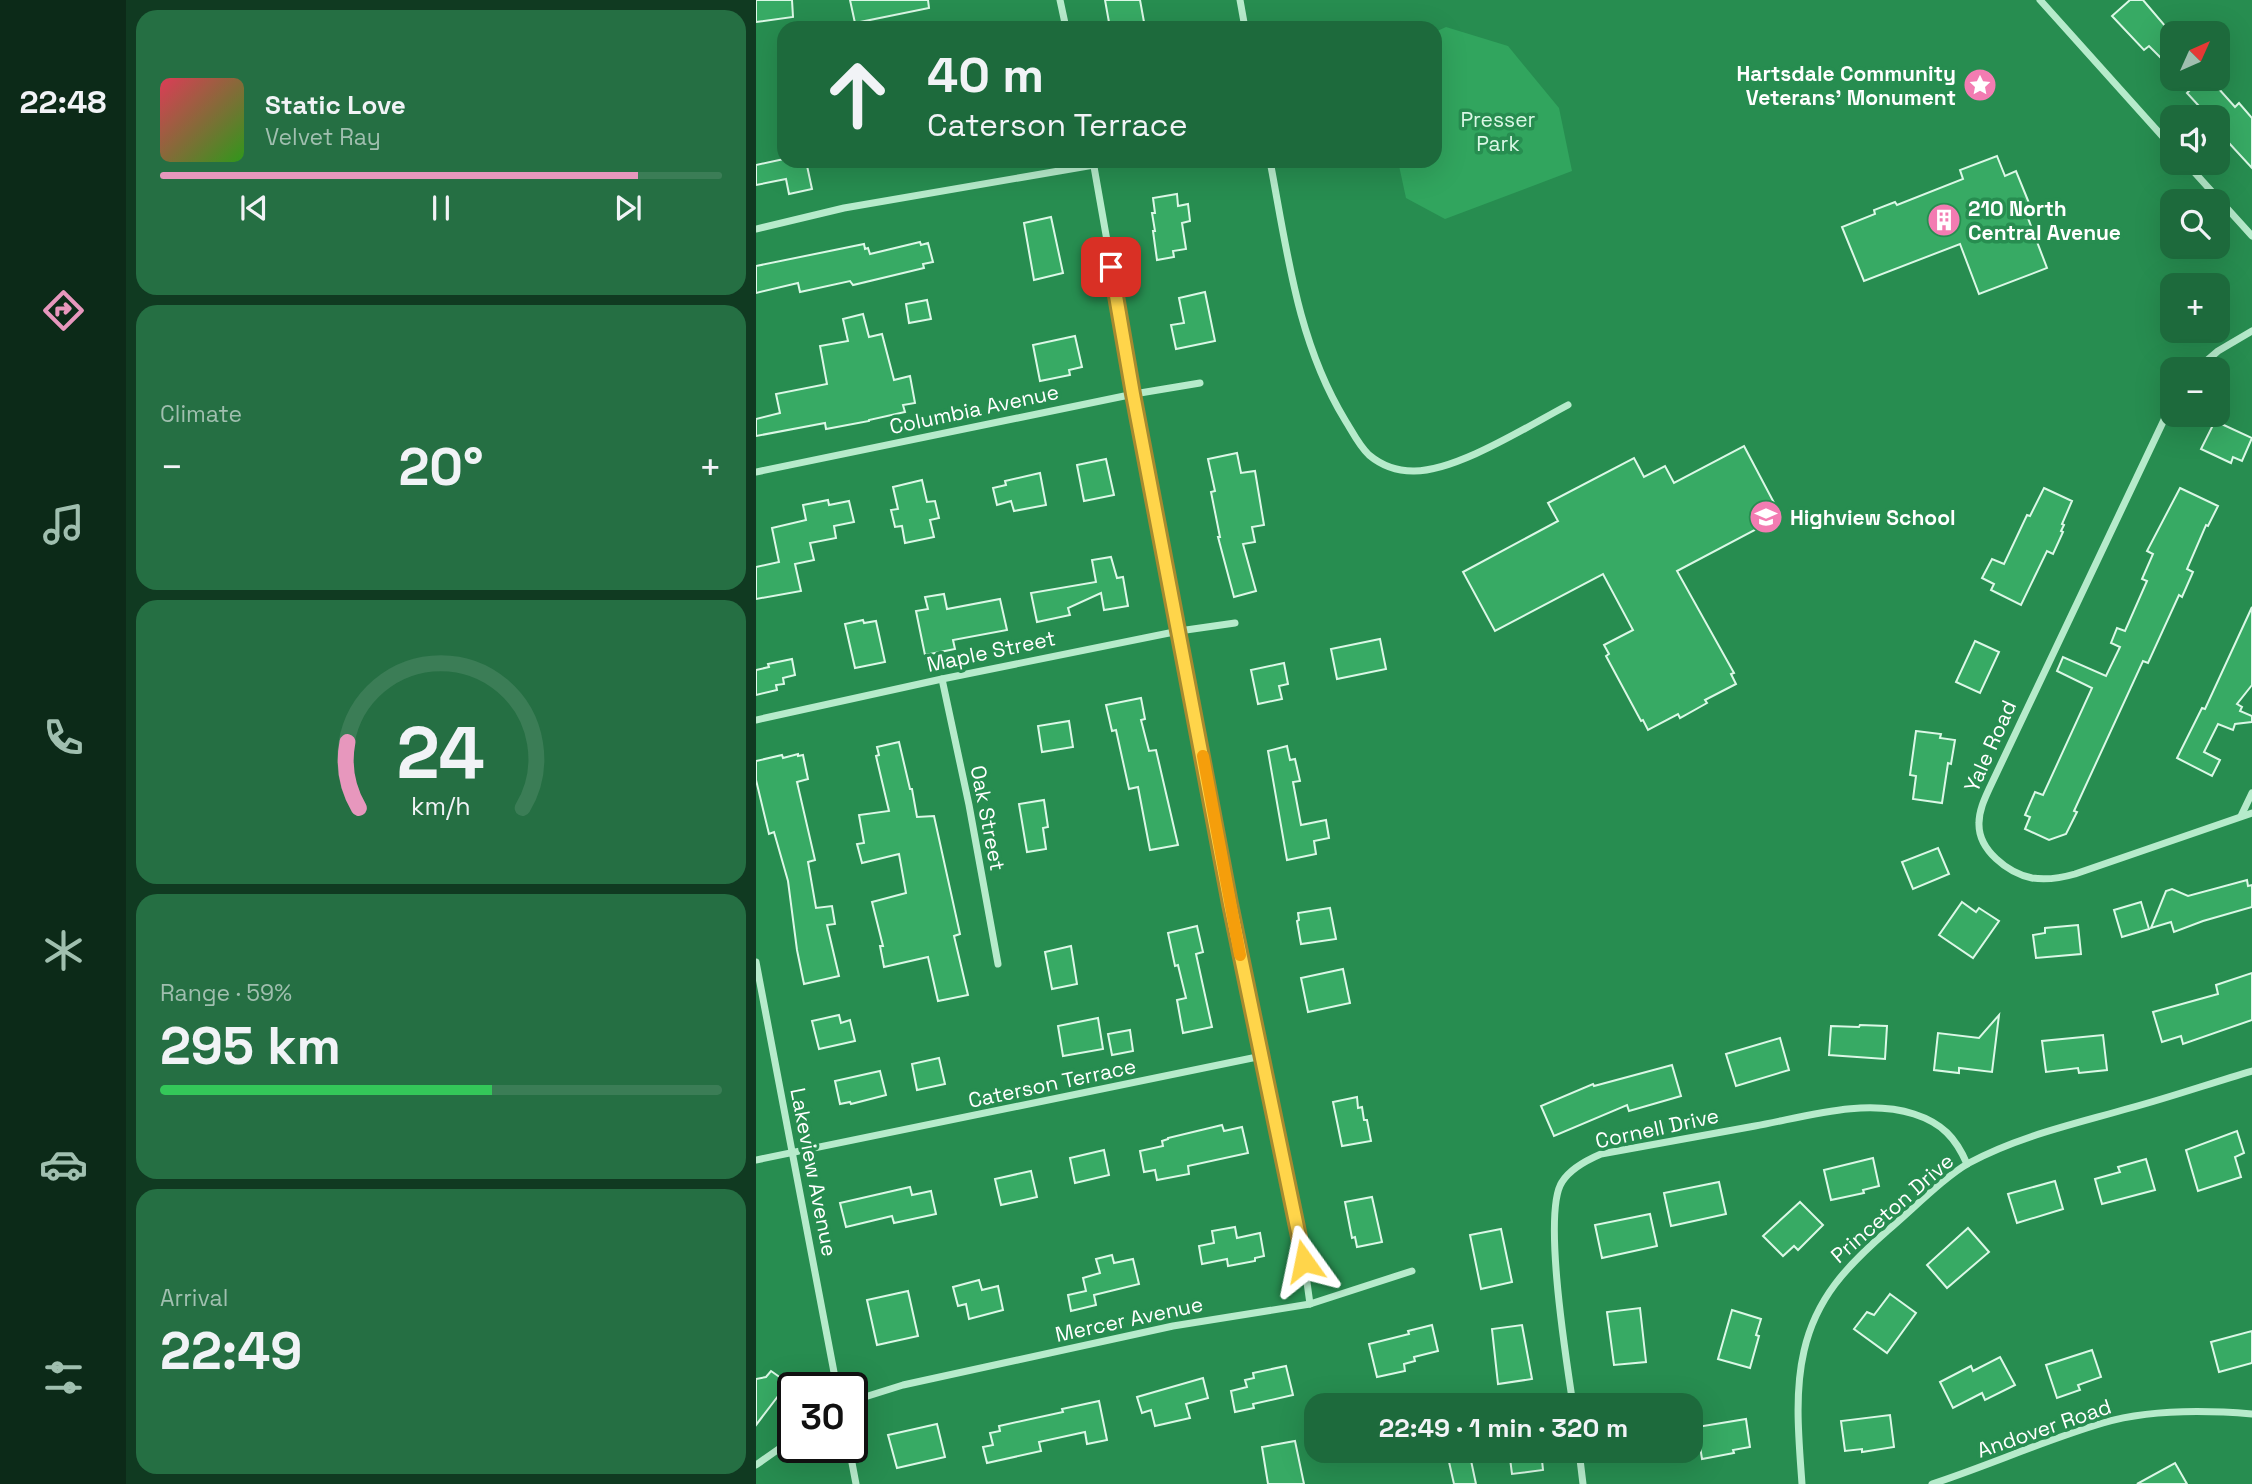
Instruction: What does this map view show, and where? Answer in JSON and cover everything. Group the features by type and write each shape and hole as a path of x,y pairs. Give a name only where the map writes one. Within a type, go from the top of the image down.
{"street":[{"path":"1060,0 1064,21"},
{"path":"1240,0 1244,21"},
{"path":"2040,0 2160,133"},
{"path":"756,229 845,208 1065,168"},
{"path":"1094,168 1133,394 1230,904 1304,1261 1310,1304"},
{"path":"1271,168 1299,312 1317,366 1338,407 1368,454 1388,467 1412,471 1437,469 1467,458 1568,405"},
{"path":"2197,175 2252,236"},
{"path":"2211,357 2252,331"},
{"name":"Columbia Avenue","path":"756,472 1133,394 1200,383"},
{"name":"Yale Road","path":"2161,427 1990,787 1979,826 1988,850 1998,860 2019,873 2045,879 2075,874 2252,813"},
{"name":"Maple Street","path":"756,720 1179,631 1235,623"},
{"name":"Oak Street","path":"942,679 969,805 998,964"},
{"path":"2241,816 2252,793"},
{"name":"Lakeview Avenue","path":"756,962 834,1372"},
{"name":"Caterson Terrace","path":"756,1160 1262,1056"},
{"name":"Princeton Drive","path":"1802,1484 1798,1403 1804,1352 1818,1310 1838,1278 1855,1261 1967,1164 2047,1131 2133,1108 2252,1070"},
{"name":"Cornell Drive","path":"1571,1393 1558,1295 1554,1206 1562,1182 1584,1162 1601,1154 1821,1114 1874,1108 1899,1110 1931,1121 1955,1140 1967,1164"},
{"name":"Mercer Avenue","path":"868,1396 903,1385 1173,1326 1310,1304 1412,1271"},
{"name":"Andover Road","path":"1932,1484 2105,1422 2173,1412 2252,1414"},
{"path":"756,1465 777,1450"},
{"path":"852,1463 856,1484"},
{"path":"1580,1463 1583,1484"}],"green space":[{"name":"Presser Park","path":"1446,27 1508,46 1559,108 1572,171 1445,219 1406,198 1400,168 1442,168 1442,29"}],"building":[{"path":"756,0 792,0 793,17 756,22"},
{"path":"850,0 928,0 929,8 855,21"},
{"path":"1105,0 1140,0 1144,21 1109,21"},
{"path":"2130,0 2143,0 2161,21 2160,57 2149,46 2144,50 2112,16"},
{"path":"2221,91 2235,107 2239,103 2252,118 2252,168 2230,144 2230,105 2198,105 2187,93"},
{"name":"210 North Central Avenue","path":"1997,156 2005,176 2016,171 2029,203 2023,205 2047,268 1979,294 1960,244 1864,281 1842,227 1875,214 1874,210 1895,202 1897,205 1963,179 1960,170"},
{"path":"777,160 777,168 808,168 812,189 789,194 786,179 756,185 756,165"},
{"path":"1177,194 1178,206 1188,204 1190,221 1182,223 1186,249 1173,251 1174,257 1157,260 1153,231 1153,198"},
{"path":"1051,217 1063,273 1034,280 1024,223"},
{"path":"920,242 921,245 928,243 933,262 923,264 924,268 853,285 850,281 800,292 798,283 756,293 756,266 864,244 870,254"},
{"path":"1205,292 1215,341 1176,349 1171,325 1184,323 1179,298"},
{"path":"927,300 931,319 909,323 906,304"},
{"path":"863,314 869,337 882,334 894,380 910,376 915,403 903,405 905,412 869,421 826,429 825,423 756,436 756,419 780,413 776,394 827,384 820,346 848,341 843,319"},
{"path":"1075,336 1082,367 1069,370 1070,375 1040,381 1033,345"},
{"path":"2212,427 2228,427 2252,438 2242,461 2233,457 2231,463 2201,449"},
{"path":"1744,446 1781,516 1677,571 1734,673 1731,674 1736,684 1705,700 1707,703 1680,718 1678,714 1648,730 1606,656 1609,654 1604,645 1633,630 1603,574 1495,631 1463,572 1558,521 1548,503 1634,458 1644,477 1665,466 1674,483"},
{"path":"1237,453 1241,473 1255,471 1264,525 1252,527 1255,542 1243,544 1256,591 1234,597 1218,537 1211,492 1215,491 1208,459"},
{"path":"1106,459 1114,495 1084,501 1077,465"},
{"path":"1040,473 1046,505 1014,511 1011,501 997,505 993,488 1006,485 1005,481"},
{"path":"922,480 927,502 935,501 939,518 930,520 934,537 905,543 902,526 895,527 891,510 898,509 893,487"},
{"path":"2044,488 2072,501 2053,554 2047,551 2021,605 1991,590 1994,584 1982,578 1992,559 2004,564 2027,515 2030,516"},
{"path":"2180,488 2218,506 2208,526 2206,525 2187,569 2193,572 2182,597 2179,595 2148,663 2143,661 2066,834 2049,840 2025,829 2030,817 2025,815 2035,792 2043,795 2092,688 2057,671 2063,657 2106,676 2120,647 2111,643 2117,628 2125,631 2147,581 2142,579 2153,554 2147,551"},
{"path":"828,500 829,505 849,501 854,522 834,526 836,538 810,543 814,560 795,564 801,591 756,599 756,567 779,562 772,528 806,520 803,505"},
{"path":"1111,557 1117,578 1123,577 1128,606 1104,610 1101,593 1068,608 1070,615 1037,622 1031,593 1096,582 1092,560"},
{"path":"944,594 947,609 1000,599 1007,630 953,640 955,649 925,655 916,611 928,609 925,597"},
{"path":"2252,607 2252,685 2237,704 2242,707 2240,711 2252,716 2252,722 2235,724 2233,730 2218,724 2204,752 2220,760 2212,776 2177,758 2202,708 2205,709"},
{"path":"863,620 864,623 876,621 885,662 855,668 845,624"},
{"path":"1380,639 1386,669 1337,679 1331,649"},
{"path":"1975,641 1999,652 1980,693 1956,682"},
{"path":"792,659 795,675 783,678 784,684 776,685 777,690 756,695 756,670 769,667 768,664"},
{"path":"1284,663 1288,684 1279,686 1282,699 1258,704 1251,670"},
{"path":"1141,698 1145,719 1141,720 1149,751 1156,750 1178,845 1150,850 1138,787 1129,789 1116,730 1112,731 1106,705"},
{"path":"1069,721 1073,747 1042,752 1038,726"},
{"path":"1916,731 1941,734 1940,738 1955,740 1951,764 1948,763 1942,803 1913,799 1916,776 1910,775"},
{"path":"899,742 917,817 934,816 960,934 954,936 968,995 938,1001 928,957 884,967 880,946 883,946 872,902 906,893 899,854 862,863 857,844 864,843 859,815 889,811 876,756 879,755 877,747"},
{"path":"1287,746 1290,760 1295,759 1300,781 1293,782 1301,825 1326,820 1329,838 1314,841 1316,854 1287,860 1268,751"},
{"path":"803,755 808,779 797,782 815,860 808,862 816,908 832,906 835,924 827,925 839,976 804,984 788,881 774,832 769,834 756,780 756,761"},
{"path":"1044,800 1048,827 1043,828 1046,849 1027,852 1019,804"},
{"path":"1938,848 1949,874 1913,889 1902,862"},
{"path":"2247,880 2248,886 2252,885 2252,907 2174,932 2171,922 2151,928 2166,891 2172,889 2188,896"},
{"path":"1962,902 1976,912 1979,908 1999,921 1973,958 1939,935"},
{"path":"2141,902 2149,929 2122,937 2114,910"},
{"path":"1330,908 1336,939 1301,944 1298,913"},
{"path":"2078,925 2081,954 2036,958 2033,935 2045,933 2045,928"},
{"path":"1197,926 1203,952 1196,954 1212,1027 1183,1033 1177,1000 1186,998 1168,933"},
{"path":"1071,946 1077,984 1052,989 1045,952"},
{"path":"1343,969 1350,1003 1308,1012 1301,978"},
{"path":"2252,973 2252,1020 2183,1044 2181,1036 2162,1042 2153,1012 2218,994 2216,985"},
{"path":"839,1015 841,1023 850,1020 855,1041 819,1049 812,1021"},
{"path":"1999,1015 1992,1072 1959,1068 1959,1073 1934,1070 1938,1033 1979,1038"},
{"path":"1098,1018 1103,1049 1063,1056 1058,1026"},
{"path":"1831,1026 1887,1026 1885,1059 1829,1055"},
{"path":"1130,1030 1133,1051 1112,1055 1108,1034"},
{"path":"2103,1035 2107,1070 2079,1073 2078,1068 2046,1072 2042,1041"},
{"path":"1780,1038 1789,1070 1736,1086 1726,1054"},
{"path":"939,1058 945,1084 917,1090 912,1064"},
{"path":"1672,1065 1681,1096 1629,1111 1627,1105 1554,1136 1541,1106 1593,1084 1594,1086"},
{"path":"880,1071 886,1095 851,1104 840,1104 835,1081"},
{"path":"1357,1097 1358,1108 1362,1107 1364,1120 1367,1120 1371,1141 1342,1146 1333,1102"},
{"path":"1222,1125 1224,1131 1242,1127 1248,1153 1188,1166 1189,1174 1157,1180 1155,1170 1144,1172 1140,1151 1163,1146 1162,1141 1168,1138"},
{"path":"2237,1131 2244,1153 2235,1157 2241,1177 2198,1191 2186,1150"},
{"path":"1104,1150 1109,1175 1075,1183 1070,1158"},
{"path":"1873,1158 1879,1186 1863,1190 1864,1193 1831,1200 1824,1170"},
{"path":"2146,1159 2155,1190 2102,1204 2095,1179 2120,1172 2118,1167"},
{"path":"1031,1171 1037,1197 1001,1205 995,1179"},
{"path":"2055,1181 2063,1209 2017,1223 2008,1194"},
{"path":"1719,1182 1726,1214 1671,1226 1664,1193"},
{"path":"910,1187 912,1195 931,1191 936,1214 894,1223 892,1216 846,1227 840,1203"},
{"path":"1372,1197 1382,1242 1357,1247 1355,1237 1352,1238 1345,1202"},
{"path":"1800,1202 1823,1225 1798,1250 1794,1246 1783,1256 1763,1236"},
{"path":"1650,1214 1657,1246 1602,1258 1595,1225"},
{"path":"1235,1227 1237,1238 1260,1233 1264,1256 1255,1258 1255,1261 1228,1266 1227,1259 1202,1264 1199,1246 1214,1243 1212,1231"},
{"path":"1968,1228 1989,1252 1947,1288 1927,1265"},
{"path":"1501,1229 1512,1282 1481,1289 1470,1235"},
{"path":"1112,1255 1114,1263 1133,1259 1139,1284 1094,1295 1096,1305 1071,1311 1068,1295 1086,1291 1083,1278 1100,1273 1096,1259"},
{"path":"979,1280 982,1290 998,1286 1003,1310 969,1319 966,1304 958,1306 953,1287"},
{"path":"908,1291 918,1336 877,1345 867,1300"},
{"path":"1890,1294 1916,1313 1887,1353 1854,1329 1867,1312 1874,1315"},
{"path":"1640,1308 1646,1362 1614,1365 1607,1312"},
{"path":"1732,1310 1761,1319 1750,1368 1718,1359"},
{"path":"1432,1325 1438,1351 1414,1357 1415,1361 1404,1364 1405,1371 1377,1377 1369,1344"},
{"path":"1522,1325 1532,1379 1498,1384 1492,1329"},
{"path":"2252,1331 2252,1363 2219,1372 2211,1342"},
{"path":"2092,1350 2101,1377 2078,1385 2080,1390 2057,1398 2046,1365"},
{"path":"2000,1357 2015,1385 1985,1400 1982,1393 1953,1408 1940,1382 1971,1366 1973,1371"},
{"path":"1286,1366 1293,1395 1253,1404 1254,1408 1235,1412 1231,1391 1247,1387 1245,1380 1254,1378 1253,1373"},
{"path":"771,1371 777,1375 777,1397 756,1425 756,1379 766,1377"},
{"path":"1203,1378 1208,1398 1186,1404 1190,1418 1155,1426 1151,1410 1142,1413 1137,1397"},
{"path":"1099,1401 1107,1440 1087,1444 1085,1432 1039,1442 1041,1451 987,1463 983,1447 993,1445 990,1433 1000,1431 999,1426"},
{"path":"1890,1415 1894,1447 1862,1452 1862,1449 1845,1451 1841,1421"},
{"path":"1746,1419 1750,1447 1703,1459 1703,1426"},
{"path":"937,1424 945,1457 897,1468 888,1435"},
{"path":"1295,1441 1304,1484 1268,1484 1262,1447"},
{"path":"1449,1463 1472,1463 1476,1484 1454,1484"},
{"path":"1511,1463 1542,1463 1543,1470 1512,1474"},
{"path":"2175,1463 2187,1484 2137,1484"}],"slow traffic":[{"path":"1203,756 1240,955"}],"place":[{"name":"Hartsdale Community Veterans' Monument","path":"1980,85"},
{"name":"210 North Central Avenue","path":"1944,220"},
{"name":"Highview School","path":"1766,517"}],"route":[{"path":"1111,267 1230,904 1304,1261"}]}
